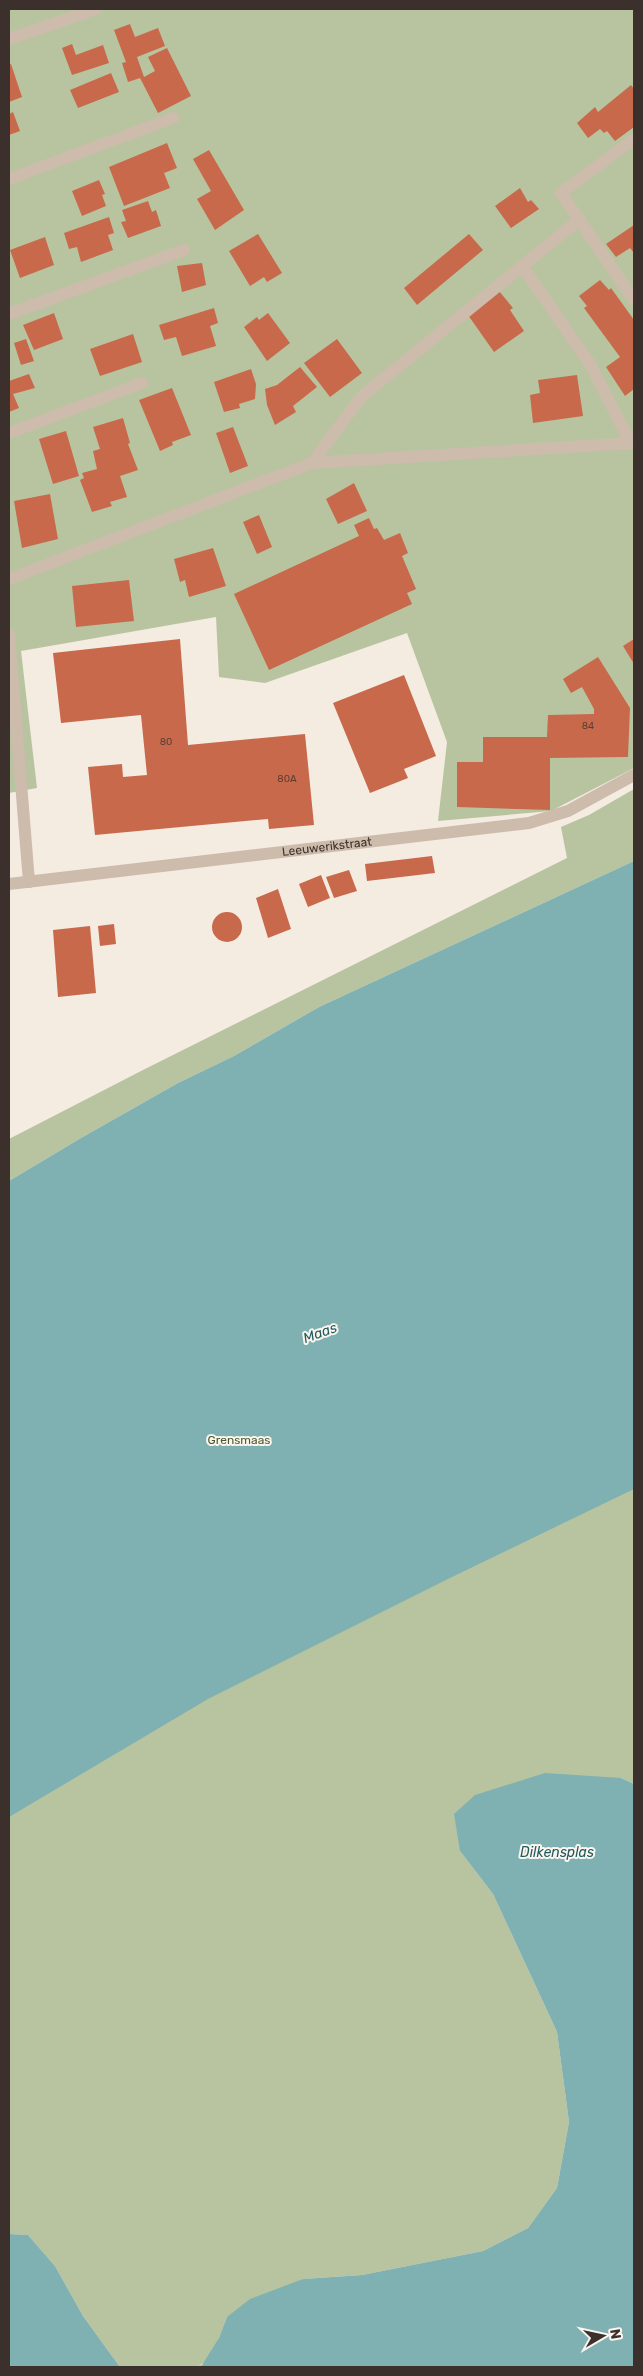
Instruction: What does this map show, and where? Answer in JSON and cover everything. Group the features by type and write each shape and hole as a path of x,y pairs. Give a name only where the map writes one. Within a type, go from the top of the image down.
{"street":[{"path":"9,39 96,9"},
{"path":"9,179 173,118"},
{"path":"634,140 561,193 634,300"},
{"path":"312,463 362,397 580,219"},
{"path":"9,314 184,250"},
{"path":"9,579 312,463 632,444 590,364 522,266"},
{"path":"9,433 142,383"},
{"path":"9,634 29,882"},
{"name":"Leeuwerikstraat","path":"9,884 529,822 568,811 634,775"}],"green space":[{"path":"9,9 634,9 634,768 551,811 438,821 447,742 407,633 265,683 219,677 216,617 21,651 37,788 9,793"},
{"path":"634,789 634,861 319,1007 234,1056 178,1083 9,1181 9,1139 567,858 561,827 589,815"},
{"path":"634,1037 634,1784 621,1778 460,1851 493,1894 557,2032 569,2122 557,2188 528,2228 483,2251 362,2275 303,2279 227,2317 212,2352 197,2367 120,2367 83,2316 55,2266 28,2235 9,2234 9,1345"}],"water":[{"name":"Grensmaas","path":"634,861 634,1489 452,1577 208,1699 9,1817 9,1181 178,1083 234,1056 319,1007"},
{"name":"Dilkensplas","path":"545,1773 621,1778 634,1784 634,2367 197,2367 202,2365 219,2338 227,2317 250,2299 303,2279 362,2275 483,2251 528,2228 557,2188 569,2122 557,2032 493,1894 460,1851 454,1814 475,1795"},
{"path":"9,2234 28,2235 55,2266 83,2316 120,2367 9,2367"}],"building":[{"path":"130,24 135,37 158,28 165,46 137,57 144,77 155,71 148,57 167,48 191,96 158,113 140,78 128,82 122,63 126,62 114,30"},
{"path":"72,44 76,55 103,45 109,63 72,75 62,48"},
{"path":"11,64 22,97 9,102 9,65"},
{"path":"111,73 119,92 78,108 70,90"},
{"path":"631,85 634,89 634,127 615,141 607,131 604,133 600,129 588,138 577,123 595,107 598,112"},
{"path":"13,112 20,131 9,135 9,114"},
{"path":"167,143 177,168 164,173 170,188 124,206 109,167"},
{"path":"209,150 244,210 215,230 197,199 211,191 193,159"},
{"path":"99,180 105,194 102,195 106,206 82,216 72,191"},
{"path":"520,188 528,202 531,200 539,209 511,228 495,206"},
{"path":"148,201 152,212 156,210 161,226 128,238 121,222 126,221 122,210"},
{"path":"109,217 114,233 108,235 113,250 81,262 77,247 69,249 64,233"},
{"path":"634,225 634,253 630,248 616,257 606,244"},
{"path":"258,234 282,273 267,282 264,277 250,286 229,251"},
{"path":"469,234 483,250 417,305 404,288"},
{"path":"45,237 54,265 20,278 10,250"},
{"path":"202,263 206,285 182,292 177,266"},
{"path":"600,280 609,290 611,288 634,320 634,389 625,396 606,367 620,357 584,308 587,306 579,296"},
{"path":"499,291 513,308 510,310 524,331 494,352 468,315"},
{"path":"214,308 218,323 210,326 216,346 182,356 176,337 164,340 159,325"},
{"path":"54,313 63,339 34,350 23,325"},
{"path":"268,313 290,343 267,361 244,327 257,317 259,320"},
{"path":"133,334 142,362 100,376 90,349"},
{"path":"26,339 34,361 21,365 14,343"},
{"path":"337,339 362,373 330,397 304,363"},
{"path":"300,367 317,387 293,406 296,412 275,425 267,405 265,389 277,385"},
{"path":"251,369 256,384 255,399 239,404 240,408 224,412 214,382"},
{"path":"29,374 35,388 13,394 19,408 9,412 9,381"},
{"path":"577,375 583,416 533,423 530,395 540,393 538,380"},
{"path":"172,388 191,435 172,442 173,445 160,451 139,400"},
{"path":"123,418 130,443 128,444 138,470 120,476 127,497 110,502 112,506 92,512 80,480 84,478 82,473 97,469 93,451 100,449 93,427"},
{"path":"233,427 248,466 230,473 216,433"},
{"path":"66,431 79,476 53,484 39,439"},
{"path":"354,483 367,511 338,524 326,499"},
{"path":"50,494 58,539 22,548 14,501"},
{"path":"259,515 272,547 257,554 243,522"},
{"path":"369,518 374,529 377,528 384,540 400,533 408,553 402,556 416,589 407,593 412,604 269,670 234,594 359,536 354,525"},
{"path":"213,548 226,586 189,597 185,580 180,582 174,559"},
{"path":"129,580 134,621 76,627 72,586"},
{"path":"180,639 188,745 305,734 314,825 269,829 268,819 95,835 88,767 122,764 123,777 147,775 141,715 61,723 53,653"},
{"path":"634,639 634,664 623,646"},
{"path":"598,657 630,708 628,757 550,758 550,810 457,807 457,762 483,762 483,737 547,737 548,715 594,714 594,709 582,687 571,693 563,679"},
{"path":"404,675 436,756 404,769 408,778 370,793 333,703"},
{"path":"432,856 435,873 367,881 365,864"},
{"path":"349,870 357,891 334,898 326,877"},
{"path":"321,875 330,898 308,907 299,884"},
{"path":"278,889 291,929 268,938 256,898"},
{"path":"227,912 233,913 241,921 241,933 233,941 227,942 221,941 213,933 212,927 213,921 221,913"},
{"path":"114,924 116,944 100,946 98,926"},
{"path":"90,926 96,993 58,997 53,930"}],"water label":[{"name":"Maas","path":"320,1333"}]}
